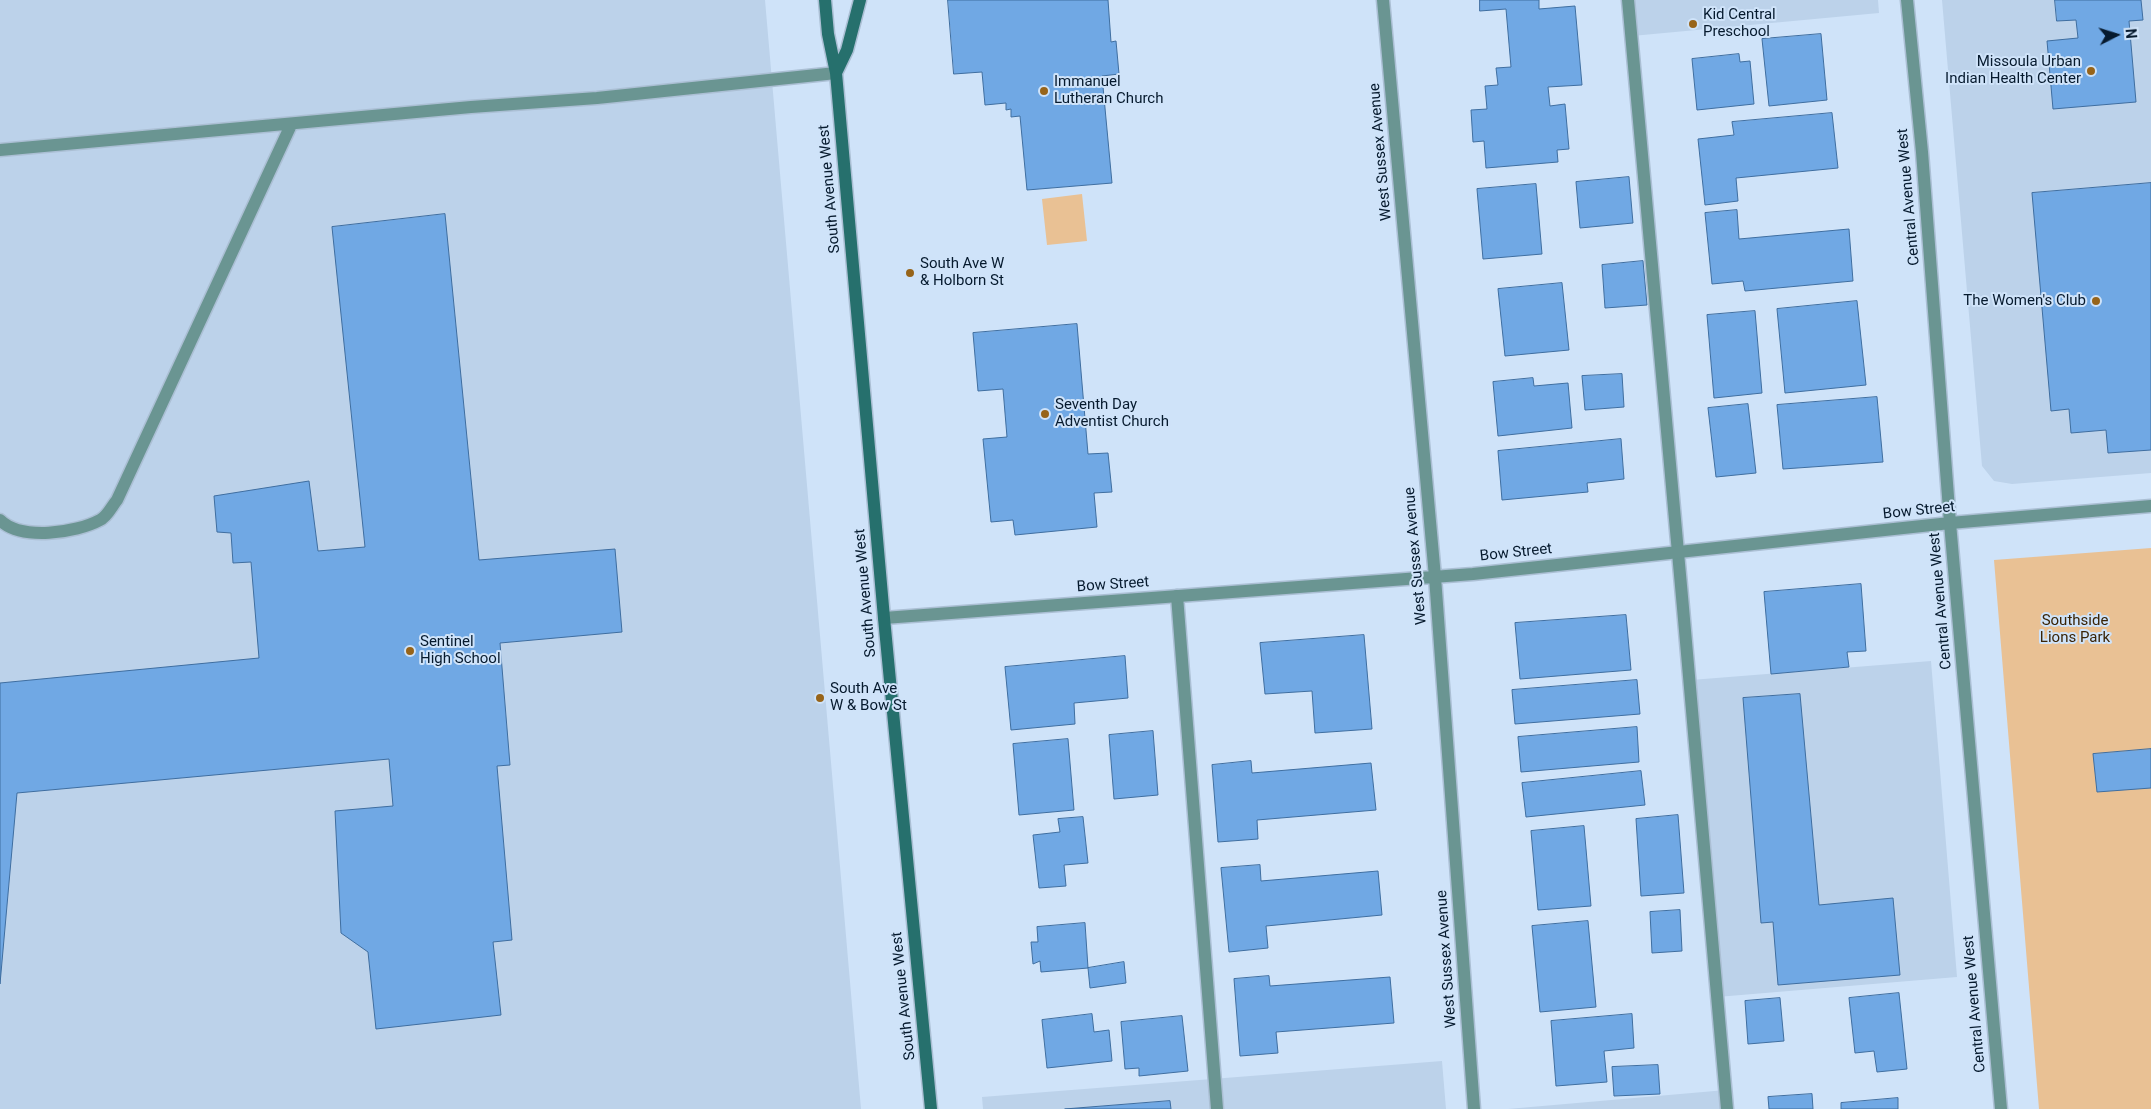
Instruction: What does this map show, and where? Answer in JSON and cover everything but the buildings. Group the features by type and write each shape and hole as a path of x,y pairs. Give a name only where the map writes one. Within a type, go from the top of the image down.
{"street":[{"name":"South Avenue West","path":"825,0 828,34 836,73 884,618 931,1109"},
{"path":"0,150 291,125 320,120 421,111 597,98 836,73 847,50 860,0"},
{"name":"West Sussex Avenue","path":"1383,0 1434,577 1474,1109"},
{"path":"1628,0 1677,551 1691,680 1727,1109"},
{"name":"Central Avenue West","path":"1907,0 1922,152 1950,524 2001,1109"},
{"path":"0,520 29,533 52,533 80,528 102,520 117,500 291,125"},
{"name":"Bow Street","path":"884,618 1434,577 1677,551 2151,506"},
{"path":"1176,596 1217,1109"}],"shaded area":[{"name":"Sentinel High School","path":"0,0 765,0 861,1109 0,1109"},
{"name":"Kid Central Preschool","path":"1628,0 1878,0 1879,13 1632,36"},
{"path":"1942,0 2151,0 2151,473 2012,484 1994,481 1982,466"},
{"path":"1931,661 1957,977 1717,997 1691,680"},
{"path":"1442,1061 1446,1109 983,1109 982,1097"},
{"path":"1726,1090 1727,1109 1508,1109"}],"green space":[{"path":"1082,194 1087,241 1047,245 1042,199"},
{"name":"Southside Lions Park","path":"2151,548 2151,1109 2039,1109 1994,560"}],"place":[{"name":"Kid Central Preschool","path":"1693,24"},
{"name":"Missoula Urban Indian Health Center","path":"2091,71"},
{"name":"Immanuel Lutheran Church","path":"1044,91"},
{"name":"South Ave W & Holborn St","path":"910,273"},
{"name":"The Women's Club","path":"2096,301"},
{"name":"Seventh Day Adventist Church","path":"1045,414"},
{"name":"Sentinel High School","path":"410,651"},
{"name":"South Ave W & Bow St","path":"820,698"}]}
